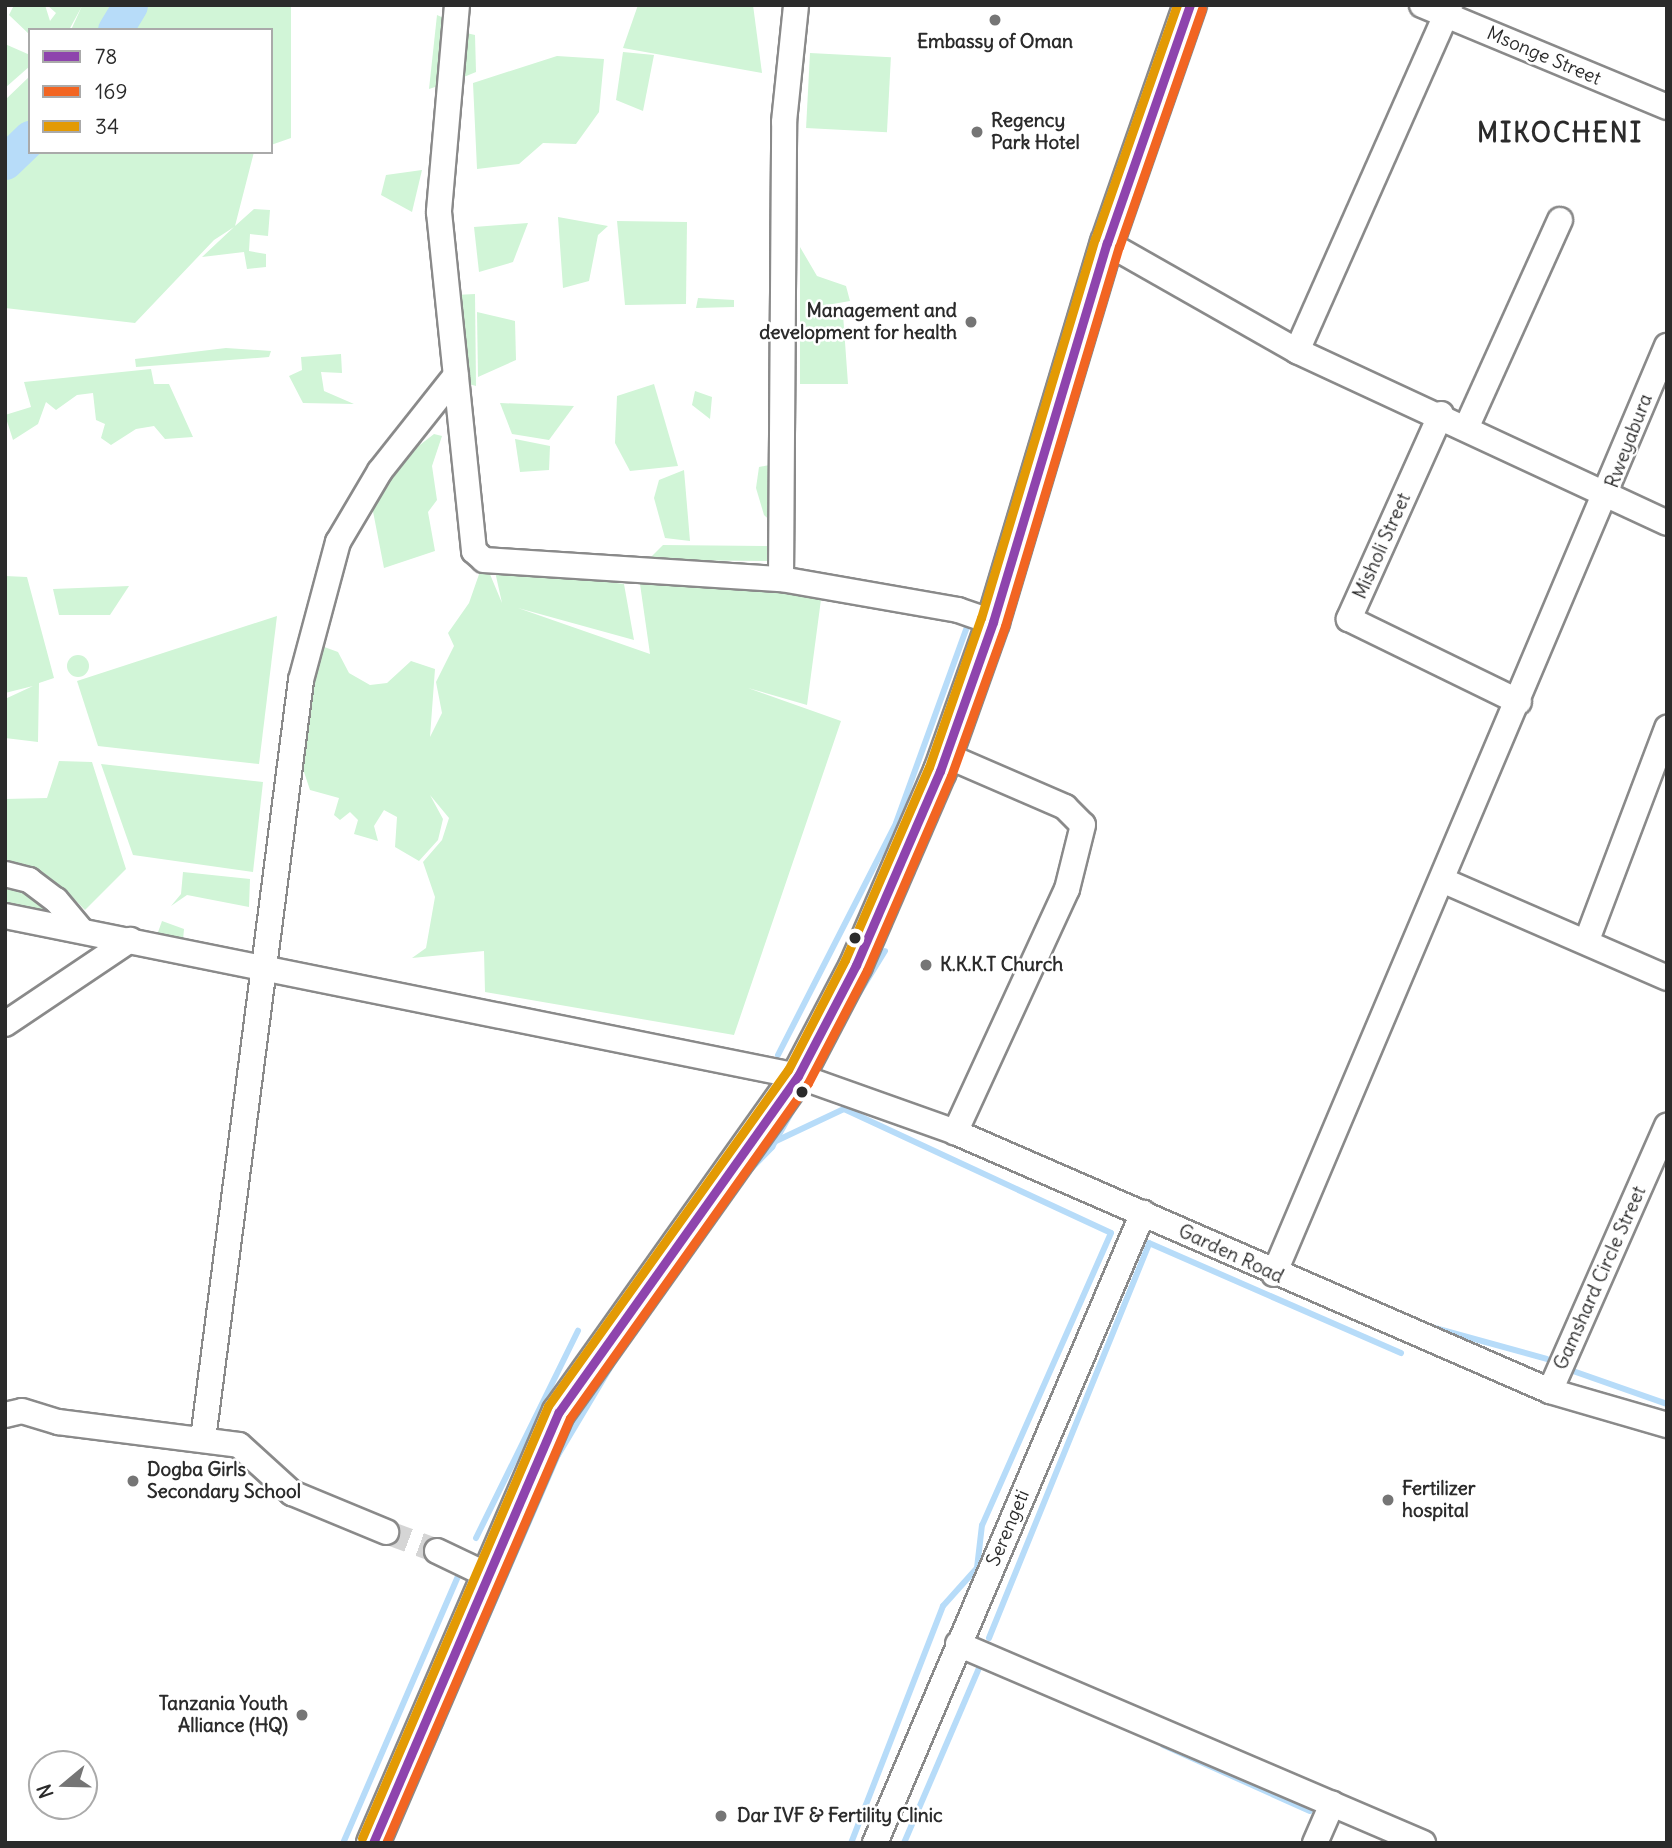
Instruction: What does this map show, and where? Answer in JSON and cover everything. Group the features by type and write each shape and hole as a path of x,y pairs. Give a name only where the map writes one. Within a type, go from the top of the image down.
{"main road":[{"path":"373,1843 485,1574 559,1412 798,1076 856,965 945,755 993,622 1107,243 1190,5"}],"street":[{"path":"457,5 439,212 456,375 468,532 484,560 781,579 958,610 993,622"},
{"path":"781,579 784,122 796,5"},
{"name":"Msonge Street","path":"1422,5 1448,10 1667,107"},
{"path":"1297,351 1448,10"},
{"path":"1467,426 1560,220"},
{"path":"1107,243 1297,351 1467,426 1607,498 1667,523"},
{"name":"Rweyabura","path":"1274,1274 1607,498 1665,354"},
{"path":"203,1439 301,680 338,542 380,471 456,375"},
{"name":"Misholi Street","path":"1441,414 1349,619 1518,702"},
{"path":"1587,940 1667,728"},
{"path":"945,755 1065,807 1083,825 1067,889 955,1132"},
{"path":"5,874 29,880 56,900 80,930"},
{"path":"1441,880 1587,940 1667,978"},
{"name":"Garden Road","path":"5,916 265,965 798,1076 955,1132 1143,1213 1274,1274 1550,1391 1667,1425"},
{"path":"5,1024 130,940"},
{"name":"Gamshard Circle Street","path":"1550,1391 1667,1126"},
{"name":"Serengeti","path":"876,1843 958,1644 1143,1213"},
{"path":"5,1415 22,1411 58,1422 203,1439 248,1449 292,1493 386,1532"},
{"path":"437,1550 485,1574"},
{"path":"958,1644 1423,1843"},
{"path":"1315,1843 1332,1804"}],"green space":[{"path":"14,5 45,5 50,21 56,13 47,5 291,5 291,138 273,144 273,28 72,28 82,6 70,28 28,28 28,33 9,15"},
{"path":"638,5 753,5 762,73 623,48"},
{"path":"437,15 446,19 438,86 429,89"},
{"path":"462,32 475,35 476,72 454,81"},
{"path":"5,44 28,54 28,68 5,88"},
{"path":"623,52 654,55 643,111 616,100"},
{"path":"810,53 891,57 887,132 806,128"},
{"path":"557,56 604,59 599,112 576,144 543,143 519,164 477,169 473,83"},
{"path":"28,78 28,154 253,154 235,226 254,209 270,210 268,236 250,234 249,251 266,254 266,267 247,269 244,252 202,257 234,227 214,240 135,323 5,308 5,100"},
{"path":"422,170 412,212 381,195 386,175"},
{"path":"558,217 608,226 598,235 589,281 563,288"},
{"path":"617,221 687,222 686,304 625,305"},
{"path":"528,223 513,262 479,272 474,227"},
{"path":"800,247 817,276 846,286 850,301 804,309 843,314 848,384 800,384"},
{"path":"475,294 476,386 462,382 455,295"},
{"path":"698,298 734,300 734,307 696,308"},
{"path":"477,312 515,321 516,360 478,377"},
{"path":"226,348 271,351 269,357 136,367 135,359"},
{"path":"341,354 342,373 321,372 324,391 354,404 303,403 289,376 302,370 301,357"},
{"path":"151,369 154,384 169,384 193,437 165,439 154,426 136,429 111,445 101,438 105,424 96,420 93,393 77,395 56,410 46,402 38,424 13,440 5,415 31,407 24,382"},
{"path":"654,384 678,466 630,471 615,443 617,396"},
{"path":"695,391 712,397 710,419 692,405"},
{"path":"500,403 574,406 549,440 512,434"},
{"path":"434,434 442,436 432,466 437,500 428,512 435,551 384,568 370,496 394,465"},
{"path":"515,439 550,446 549,470 520,472"},
{"path":"779,463 777,527 764,515 756,488 759,467"},
{"path":"684,470 690,541 665,538 654,498 659,480"},
{"path":"663,545 770,546 773,561 648,560"},
{"path":"484,560 502,603 494,567 624,584 634,640 518,608 650,654 639,577 822,592 807,705 748,688 841,721 734,1035 485,992 484,951 412,958 426,948 435,897 423,862 442,840 449,818 430,795 443,819 438,840 419,861 395,847 397,817 384,810 374,826 378,841 354,834 358,820 350,812 340,820 334,815 339,798 310,790 300,760 316,644 338,652 349,673 370,685 387,683 411,661 435,669 430,737 442,713 436,682 454,646 448,633 469,603"},
{"path":"5,576 27,577 54,678 39,683 38,742 5,738 5,699 33,686 5,693"},
{"path":"129,586 110,615 59,615 53,589"},
{"path":"277,616 259,764 98,746 77,681"},
{"path":"78,655 86,658 89,666 86,674 78,677 70,674 67,666 70,658"},
{"path":"59,761 92,762 126,869 85,910 65,890 5,867 5,799 47,798"},
{"path":"101,764 263,782 253,872 133,855"},
{"path":"183,872 250,879 249,907 187,895 171,906 181,894"},
{"path":"5,880 39,888 51,910 5,909"},
{"path":"162,921 184,929 183,940 157,935"}],"waterway":[{"path":"116,28 130,5"},
{"path":"5,162 28,140"},
{"path":"778,1055 896,823 968,624"},
{"path":"853,1003 885,951"},
{"path":"748,1172 772,1147 795,1106"},
{"path":"776,1141 844,1109 1111,1233 982,1525 977,1568 943,1606 851,1843"},
{"path":"989,1638 1149,1243 1401,1353"},
{"path":"1431,1327 1547,1359"},
{"path":"476,1538 578,1331"},
{"path":"474,1648 558,1455 611,1366"},
{"path":"1573,1371 1667,1404"},
{"path":"344,1841 458,1576"},
{"path":"904,1843 981,1663"},
{"path":"431,1748 442,1722"},
{"path":"1163,1745 1310,1811"}],"tunnel":[{"path":"386,1532 437,1551"}],"transit line":[{"name":"34","path":"362,1838 548,1406 788,1070 845,960 929,767 981,618 1095,239 1177,5"},
{"name":"78","path":"373,1843 559,1412 798,1076 856,965 940,771 993,622 1107,243 1190,5"},
{"name":"169","path":"386,1843 570,1418 808,1083 867,970 951,776 1005,626 1119,247 1202,9"}],"place":[{"name":"Embassy of Oman","path":"995,20"},
{"name":"Regency Park Hotel","path":"977,132"},
{"name":"Management and development for health","path":"971,322"},
{"name":"K.K.K.T Church","path":"926,965"},
{"name":"Dogba Girls Secondary School","path":"133,1481"},
{"name":"Fertilizer hospital","path":"1388,1500"},
{"name":"Tanzania Youth Alliance (HQ)","path":"302,1715"},
{"name":"Dar IVF & Fertility Clinic","path":"721,1816"}],"district":[{"name":"MIKOCHENI","path":"1560,133"}]}
